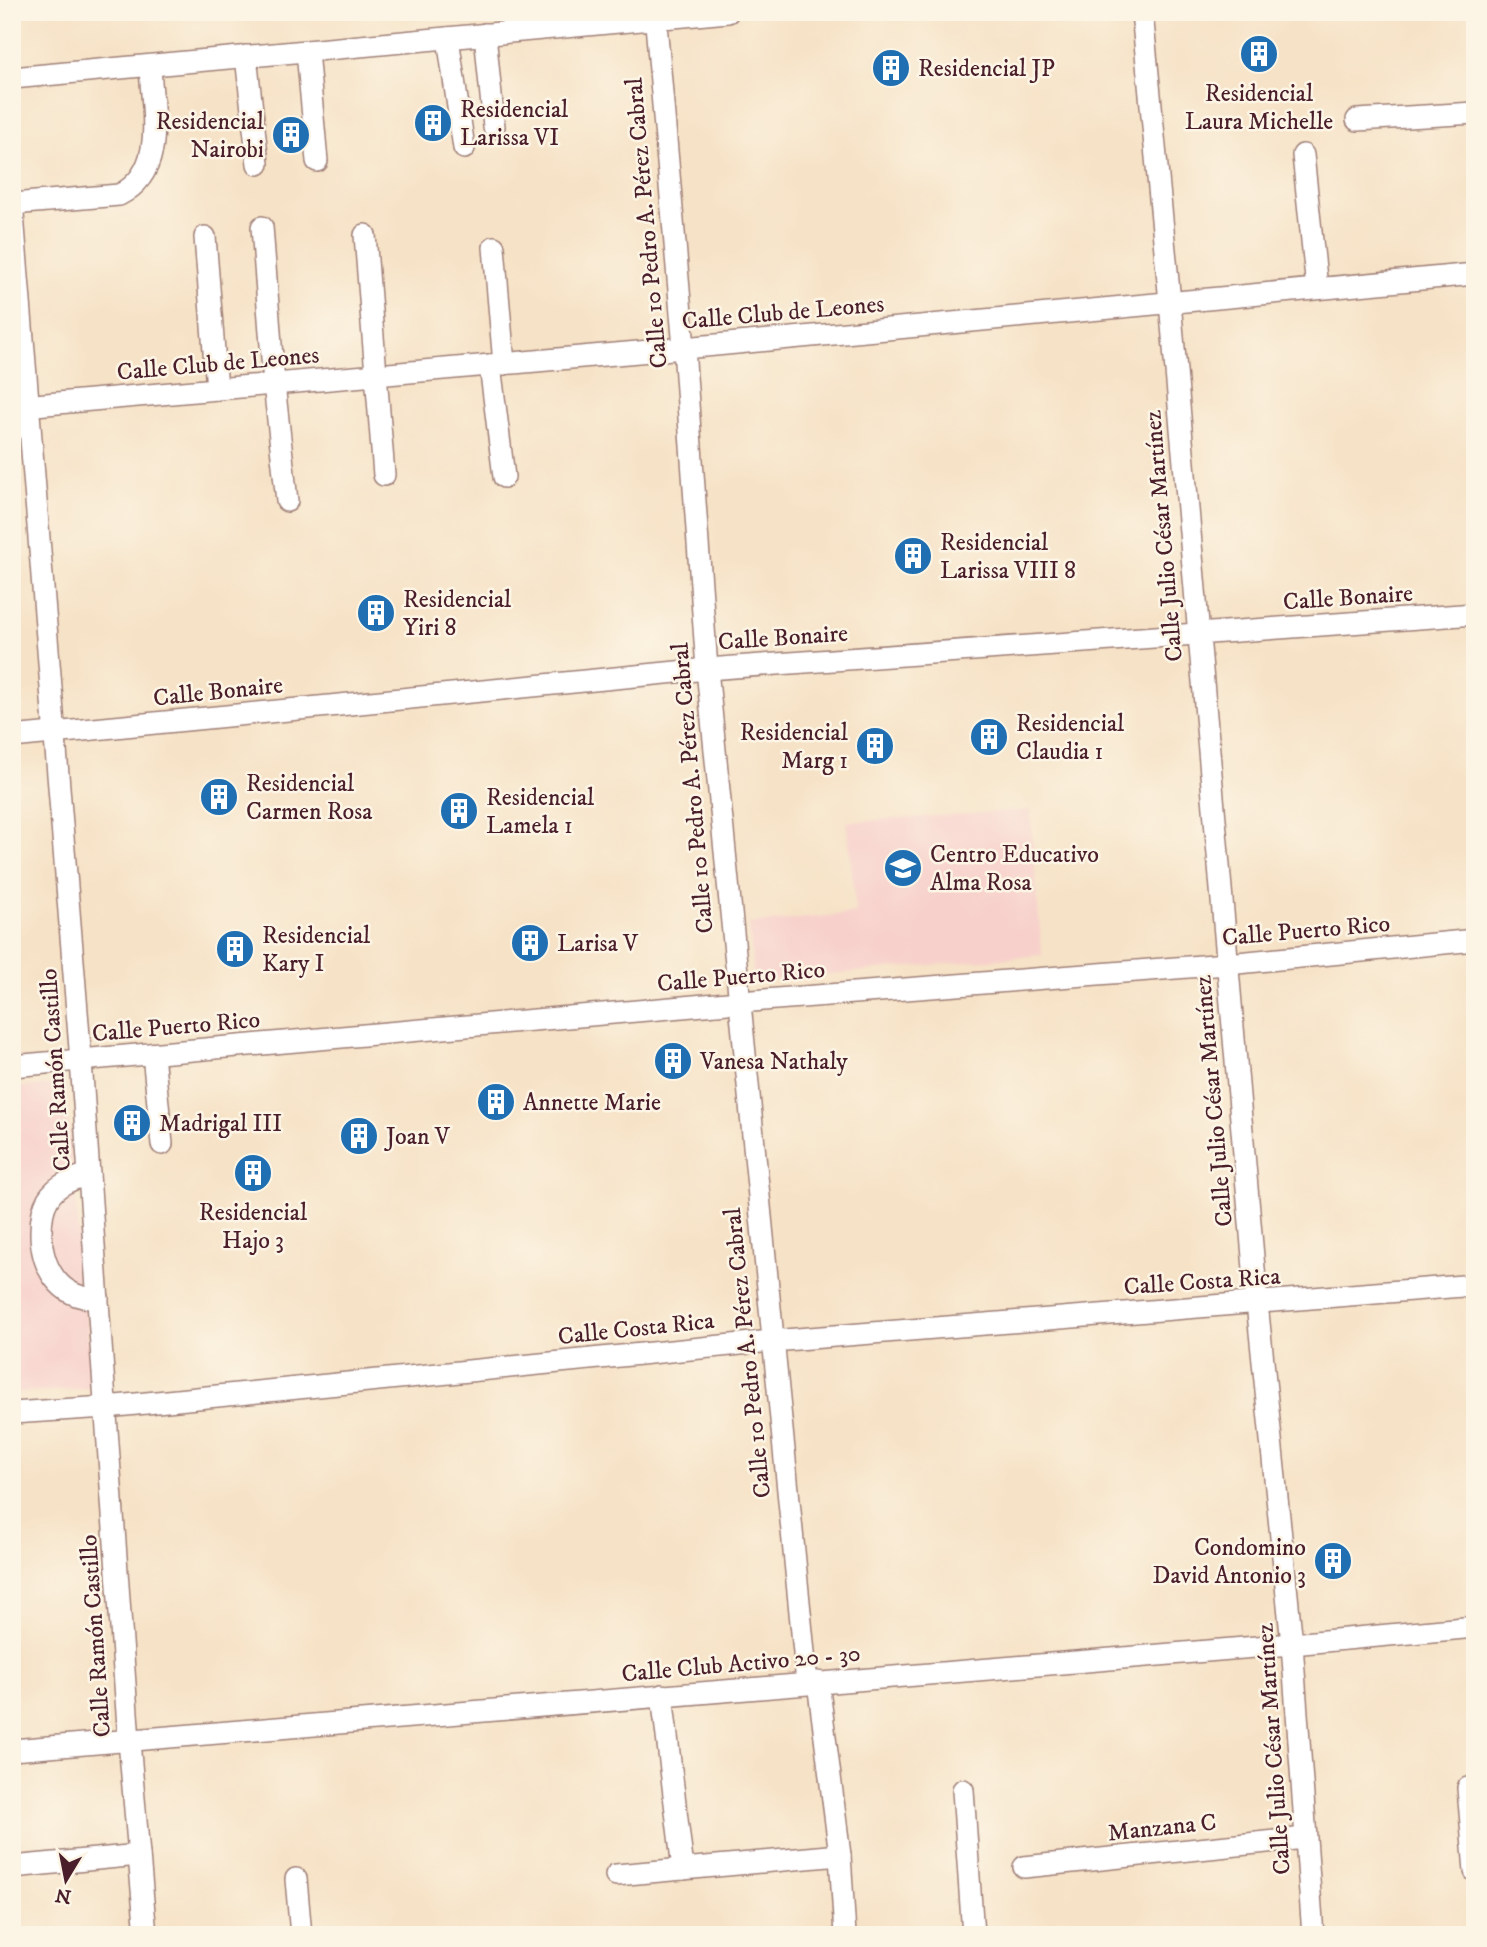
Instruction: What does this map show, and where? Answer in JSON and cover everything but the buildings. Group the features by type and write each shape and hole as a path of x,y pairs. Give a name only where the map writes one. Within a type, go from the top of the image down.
{"street":[{"path":"12,78 150,67 655,15 728,12"},
{"name":"Calle Julio César Martínez","path":"1142,12 1170,302 1257,1303 1292,1644 1313,1935"},
{"name":"Calle 10 Pedro A. Pérez Cabral","path":"655,15 684,348 707,669 772,1340 813,1683 839,1855 845,1935"},
{"path":"485,34 494,127"},
{"path":"448,37 464,148"},
{"path":"307,51 317,161"},
{"path":"246,56 258,164"},
{"path":"12,203 118,195 141,179 149,164 152,150 150,67"},
{"path":"1357,120 1475,113"},
{"path":"1303,155 1317,288"},
{"name":"Calle Ramón Castillo","path":"12,203 21,406 54,734 81,1061 129,1741 146,1935"},
{"path":"262,227 274,384 288,501"},
{"path":"365,235 384,475"},
{"path":"205,237 217,389"},
{"path":"494,247 497,365 504,477"},
{"name":"Calle Club de Leones","path":"21,406 497,365 1475,274"},
{"name":"Calle Bonaire","path":"12,737 707,669 1475,614"},
{"name":"Calle Puerto Rico","path":"12,1066 739,1002 1227,964 1475,940"},
{"path":"153,1054 162,1144"},
{"path":"89,1174 58,1187 47,1200 41,1218 41,1249 48,1270 61,1287 75,1295 98,1298"},
{"name":"Calle Costa Rica","path":"12,1413 106,1407 772,1340 1475,1285"},
{"name":"Calle Club Activo 20 - 30","path":"12,1750 1475,1627"},
{"path":"662,1695 683,1869"},
{"path":"1468,1788 1475,1871"},
{"path":"963,1790 973,1935"},
{"name":"Manzana C","path":"1024,1867 1305,1838"},
{"path":"12,1867 139,1855"},
{"path":"616,1875 839,1855"},
{"path":"296,1879 301,1935"}],"shaded area":[{"name":"Centro Educativo Alma Rosa","path":"1030,810 1042,955 754,981 749,924 856,913 847,822"},
{"path":"65,1084 93,1388 12,1393 12,1088"}],"place":[{"name":"Residencial Laura Michelle","path":"1259,54"},
{"name":"Residencial JP","path":"891,68"},
{"name":"Residencial Larissa VI","path":"433,123"},
{"name":"Residencial Nairobi","path":"291,135"},
{"name":"Residencial Larissa VIII 8","path":"913,556"},
{"name":"Residencial Yiri 8","path":"376,613"},
{"name":"Residencial Claudia 1","path":"989,737"},
{"name":"Residencial Marg 1","path":"875,746"},
{"name":"Residencial Carmen Rosa","path":"219,797"},
{"name":"Residencial Lamela 1","path":"459,811"},
{"name":"Centro Educativo Alma Rosa","path":"903,868"},
{"name":"Larisa V","path":"530,943"},
{"name":"Residencial Kary I","path":"235,949"},
{"name":"Vanesa Nathaly","path":"673,1061"},
{"name":"Annette Marie","path":"496,1102"},
{"name":"Madrigal III","path":"132,1123"},
{"name":"Joan V","path":"359,1136"},
{"name":"Residencial Hajo 3","path":"253,1173"},
{"name":"Condomino David Antonio 3","path":"1333,1561"}]}
